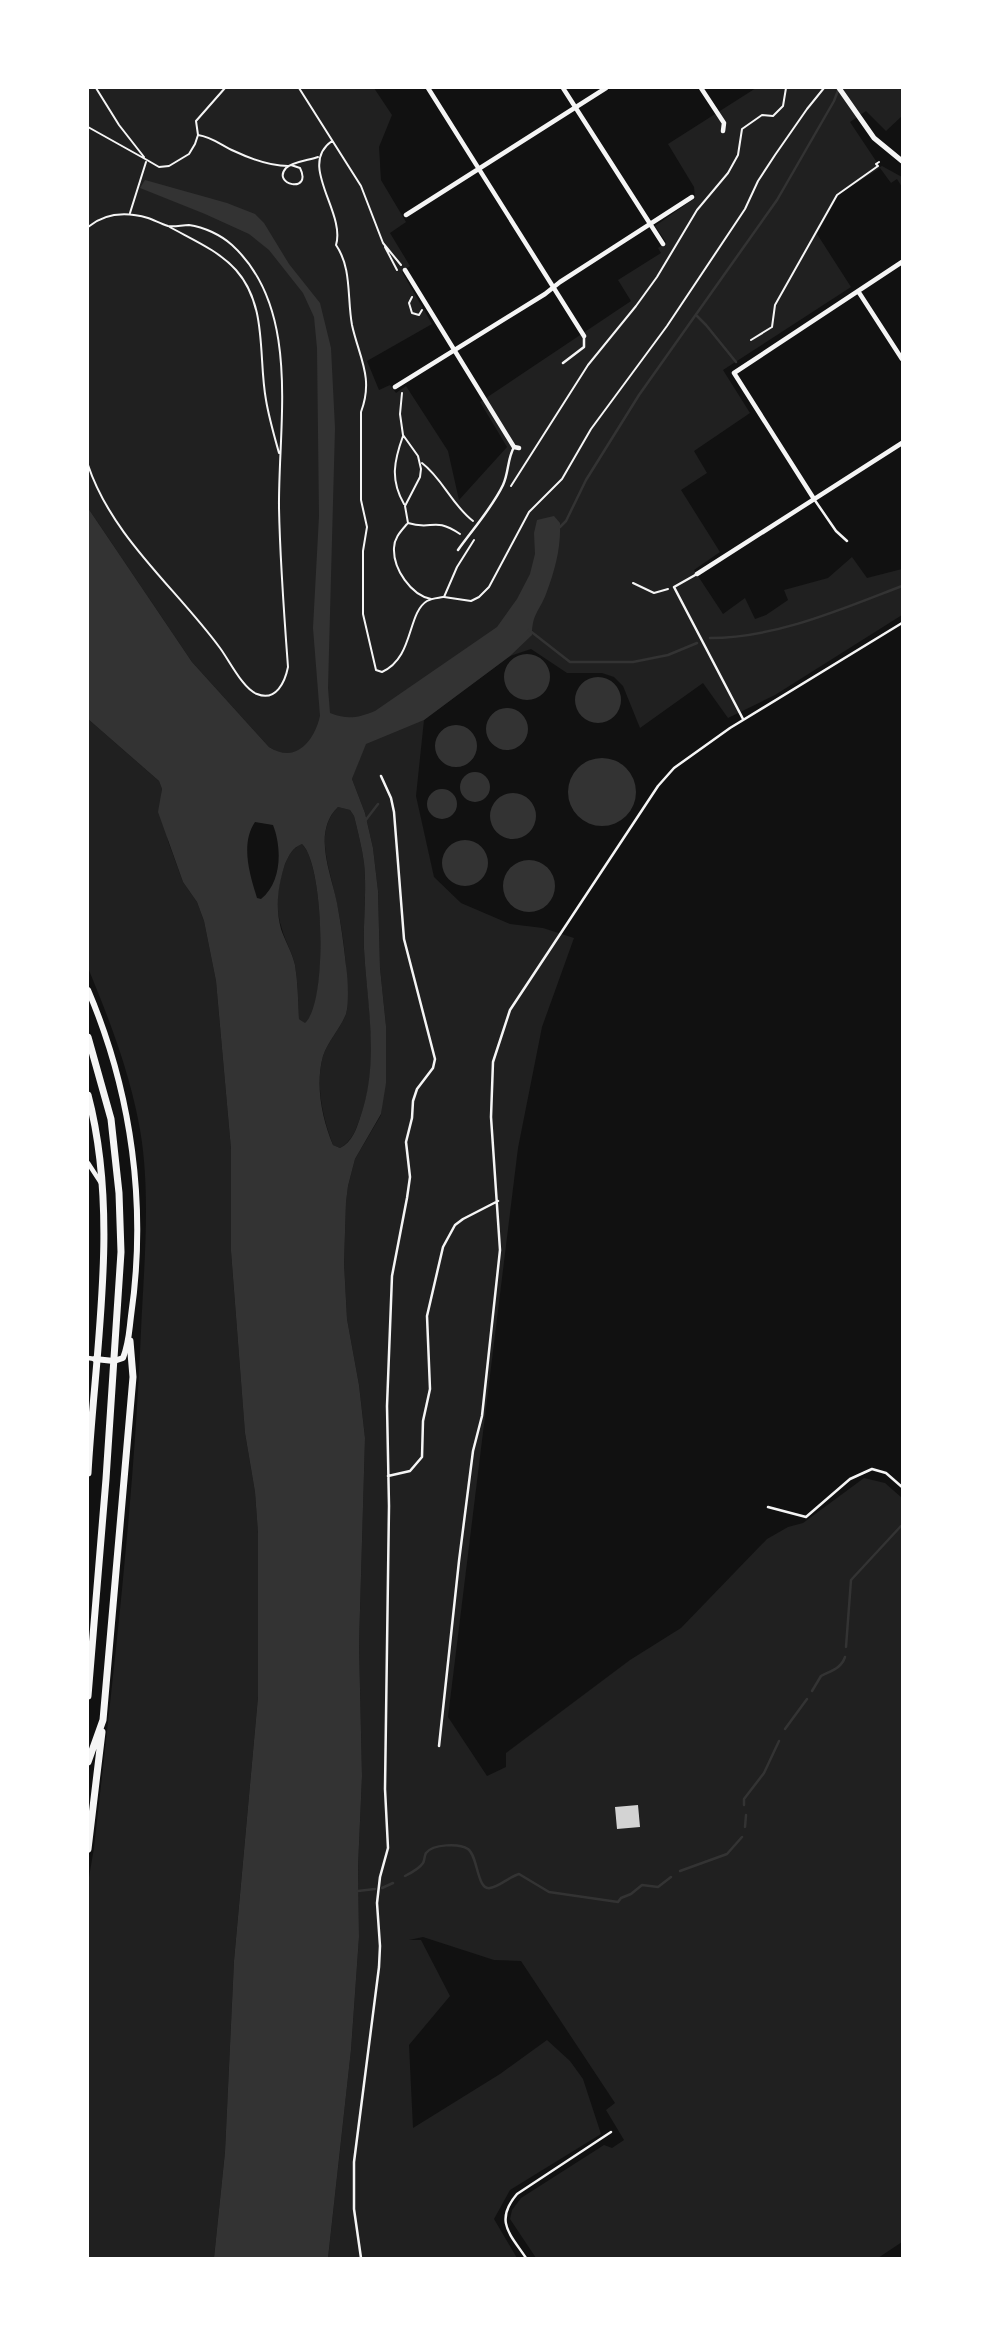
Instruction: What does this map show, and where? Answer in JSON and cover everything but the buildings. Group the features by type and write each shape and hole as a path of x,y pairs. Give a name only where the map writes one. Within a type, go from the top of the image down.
{"highway":[{"path":"88,1037 111,1119 117,1166 121,1252 88,1696"},
{"path":"88,1095 102,1184 104,1237 91,1359 88,1473"},
{"path":"88,1849 103,1720 133,1377 130,1341"},
{"path":"88,1762 103,1720"}],"main road":[{"path":"88,990 119,1081 134,1161 137,1199 136,1288 130,1341 123,1358 114,1361 91,1359"}],"street":[{"path":"428,88 584,336"},
{"path":"563,88 663,244"},
{"path":"406,215 606,88"},
{"path":"701,88 724,122 723,131"},
{"path":"839,88 874,138 902,161"},
{"path":"396,387 692,197"},
{"path":"814,499 734,373 902,262"},
{"path":"405,270 516,447"},
{"path":"858,291 902,359"},
{"path":"697,574 902,443"},
{"path":"88,1163 102,1184"}],"lane":[{"path":"563,363 584,347 584,336"},
{"path":"458,550 505,481 508,457 516,447"},
{"path":"814,499 836,531 847,541"},
{"path":"697,574 674,587 743,719"},
{"path":"439,1746 459,1561 474,1451 482,1416 500,1250 491,1117 494,1062 510,1010 657,786 674,768 743,719 902,624"},
{"path":"361,2259 354,2209 354,2162 379,1967 377,1903 380,1877 388,1849 385,1789 387,1405 392,1276 410,1177 406,1142 416,1088 433,1068 435,1059 404,939 394,812 381,776"},
{"path":"388,1476 410,1471 422,1457 423,1421 429,1389 427,1316 443,1247 456,1225 470,1214 498,1201"},
{"path":"768,1507 806,1517 850,1479 872,1469 886,1474 902,1487"},
{"path":"526,2259 505,2222 504,2215 508,2205 517,2194 611,2132"}],"path":[{"path":"96,88 119,125 147,160"},
{"path":"88,127 159,167 169,166 188,153 198,135 196,121 225,88"},
{"path":"299,88 361,186 383,243 398,271"},
{"path":"508,490 588,365 643,296 697,210 728,173 738,155 742,128 762,116 773,116 783,106 786,88"},
{"path":"401,384 400,414 403,435 393,473 408,523 395,541 397,562 402,575 421,597 471,601 489,587 530,512 562,479 591,429 667,326 745,209 758,181 775,155 824,88"},
{"path":"198,135 206,136 264,163 290,166 300,168 302,180 297,184 290,184 284,178 284,171 290,166 321,156"},
{"path":"332,141 322,151 319,164 322,181 337,220 336,245 344,257 353,328 362,354 366,386 366,400 361,412 361,500 367,527 363,545 362,585 365,628 376,670 388,670 401,656 422,605 432,599"},
{"path":"130,214 147,160"},
{"path":"751,340 772,327 775,305 836,195 878,166 876,164 879,162"},
{"path":"88,227 103,218 130,214 168,226 215,252 236,270 249,290 258,316 266,399 280,457"},
{"path":"88,465 102,497 137,549 220,647 246,685 253,693 261,695 268,695 281,687 288,667 281,560 279,346 274,318 264,290 240,253 223,238 190,225 168,226"},
{"path":"383,243 405,270"},
{"path":"417,301 413,295 409,303 412,313 419,314 421,307"},
{"path":"403,435 421,462 437,475 458,507 476,524"},
{"path":"405,506 420,477 421,462"},
{"path":"408,523 419,527 439,523 446,525 472,543"},
{"path":"444,597 457,567 477,536"},
{"path":"634,583 654,593 674,587"}],"shaded area":[{"path":"88,88 374,88 392,115 379,147 381,180 406,222 390,233 410,266 402,272 432,324 367,361 379,390 390,385 396,393 406,386 448,451 459,500 507,447 480,402 631,301 618,280 661,253 658,248 666,242 655,226 695,198 694,187 668,144 756,88 902,88 902,116 886,131 866,111 850,122 880,167 902,177 902,187 897,179 891,183 880,168 839,194 817,234 851,287 723,370 750,413 694,451 707,473 681,490 720,552 694,570 723,614 745,598 755,619 766,615 788,600 784,590 828,578 852,557 867,578 902,569 902,615 775,695 728,718 703,683 640,728 623,686 614,677 602,673 567,673 531,649 510,656 424,720 416,796 434,877 461,903 510,924 543,928 574,938 542,1027 518,1148 448,1717 487,1776 506,1767 506,1753 630,1660 681,1628 767,1539 788,1527 803,1523 864,1478 885,1483 902,1498 902,2242 878,2258 536,2258 510,2219 512,2210 521,2198 604,2145 612,2148 624,2140 606,2110 615,2103 521,1961 494,1960 423,1937 409,1940 421,1940 450,1996 409,2045 413,2128 500,2074 547,2040 570,2061 583,2079 601,2134 510,2190 494,2219 517,2258 328,2258 351,2050 359,1937 358,1867 362,1776 359,1645 365,1438 347,1319 344,1263 346,1202 355,1159 381,1115 386,1026 373,848 365,813 352,779 365,744 280,754 269,747 192,662 88,508"},
{"path":"145,180 227,203 255,214 320,303 331,348 335,428 328,688 330,713 352,717 375,711 497,627 517,599 530,574 535,554 534,533 537,520 554,516 560,523 555,568 535,618 532,635 510,656 424,720 366,744 352,779 365,813 373,848 378,891 380,968 386,1026 386,1083 381,1114 355,1159 346,1202 344,1263 347,1319 365,1438 359,1645 362,1776 358,1867 359,1937 351,2050 328,2258 214,2258 225,2152 234,1961 258,1697 258,1533 255,1492 245,1433 231,1251 231,1149 216,981 204,921 197,902 183,882 158,812 162,789 159,781 88,719 88,508 192,662 269,747 278,752 295,752 308,742 313,734 320,716 313,628 319,516 317,348 314,317 303,293 269,250 249,234 140,188","holes":["338,807 350,810 354,816 362,852 365,884 364,949 371,1034 366,1097 351,1139 340,1148 333,1145 329,1135 320,1090 323,1056 346,1014 348,998 341,927 326,853 326,828","255,822 273,825 279,854 273,884 261,899 257,898 247,850 250,831","302,844 309,857 319,904 320,963 317,989 312,1010 305,1023 299,1019 295,965 281,929 278,905 285,864 291,852"]},
{"path":"527,654 543,661 550,677 543,693 527,700 511,693 504,677 511,661"},
{"path":"598,677 614,684 621,700 614,716 598,723 582,716 575,700 582,684"},
{"path":"507,708 522,714 528,729 522,744 507,750 492,744 486,729 492,714"},
{"path":"88,719 159,781 162,789 168,841 183,882 197,902 204,921 216,981 231,1149 231,1251 245,1433 255,1492 258,1533 258,1697 234,1961 225,2152 214,2258 88,2258 88,1883 128,1525 138,1396 146,1198 142,1145 134,1100 117,1042 88,968"},
{"path":"456,725 471,731 477,746 471,761 456,767 441,761 435,746 441,731"},
{"path":"602,758 615,761 626,768 633,779 636,792 633,805 626,816 615,823 602,826 589,823 578,816 571,805 568,792 571,779 578,768 589,761"},
{"path":"475,772 485,777 490,787 485,797 475,802 465,797 460,787 465,777"},
{"path":"442,789 452,794 457,804 452,814 442,819 432,814 427,804 432,794"},
{"path":"513,793 529,800 536,816 529,832 513,839 497,832 490,816 497,800"},
{"path":"338,807 350,810 354,816 364,863 364,949 371,1034 370,1076 366,1097 351,1139 340,1148 333,1145 326,1124 321,1102 320,1078 323,1056 346,1014 347,1007 343,938 325,843 327,824"},
{"path":"465,840 481,847 488,863 481,879 465,886 449,879 442,863 449,847"},
{"path":"302,844 315,878 320,934 318,990 313,1011 306,1024 299,1019 295,965 283,933 278,907 279,884 286,862 292,852"},
{"path":"529,860 539,862 547,868 553,876 553,896 547,904 539,910 529,912 519,910 511,904 505,896 503,886 505,876 511,868 519,862"}],"waterway":[{"path":"560,527 639,395 777,200 839,88"},
{"path":"697,316 736,362"},
{"path":"710,638 735,637 784,628 902,586"},
{"path":"529,630 570,662 633,662 668,655 697,643"},
{"path":"365,821 378,804"},
{"path":"846,1647 851,1580 901,1526"},
{"path":"812,1691 821,1676 838,1667 845,1657"},
{"path":"785,1729 807,1699"},
{"path":"744,1805 744,1799 764,1773 779,1741"},
{"path":"745,1827 746,1815"},
{"path":"680,1871 727,1854 742,1837"},
{"path":"405,1876 424,1862 429,1850 453,1845 468,1849 474,1858 482,1884 490,1888 519,1874 549,1892 618,1902 642,1885 658,1887 671,1877"},
{"path":"382,1888 393,1883"},
{"path":"358,1891 375,1889"}]}
